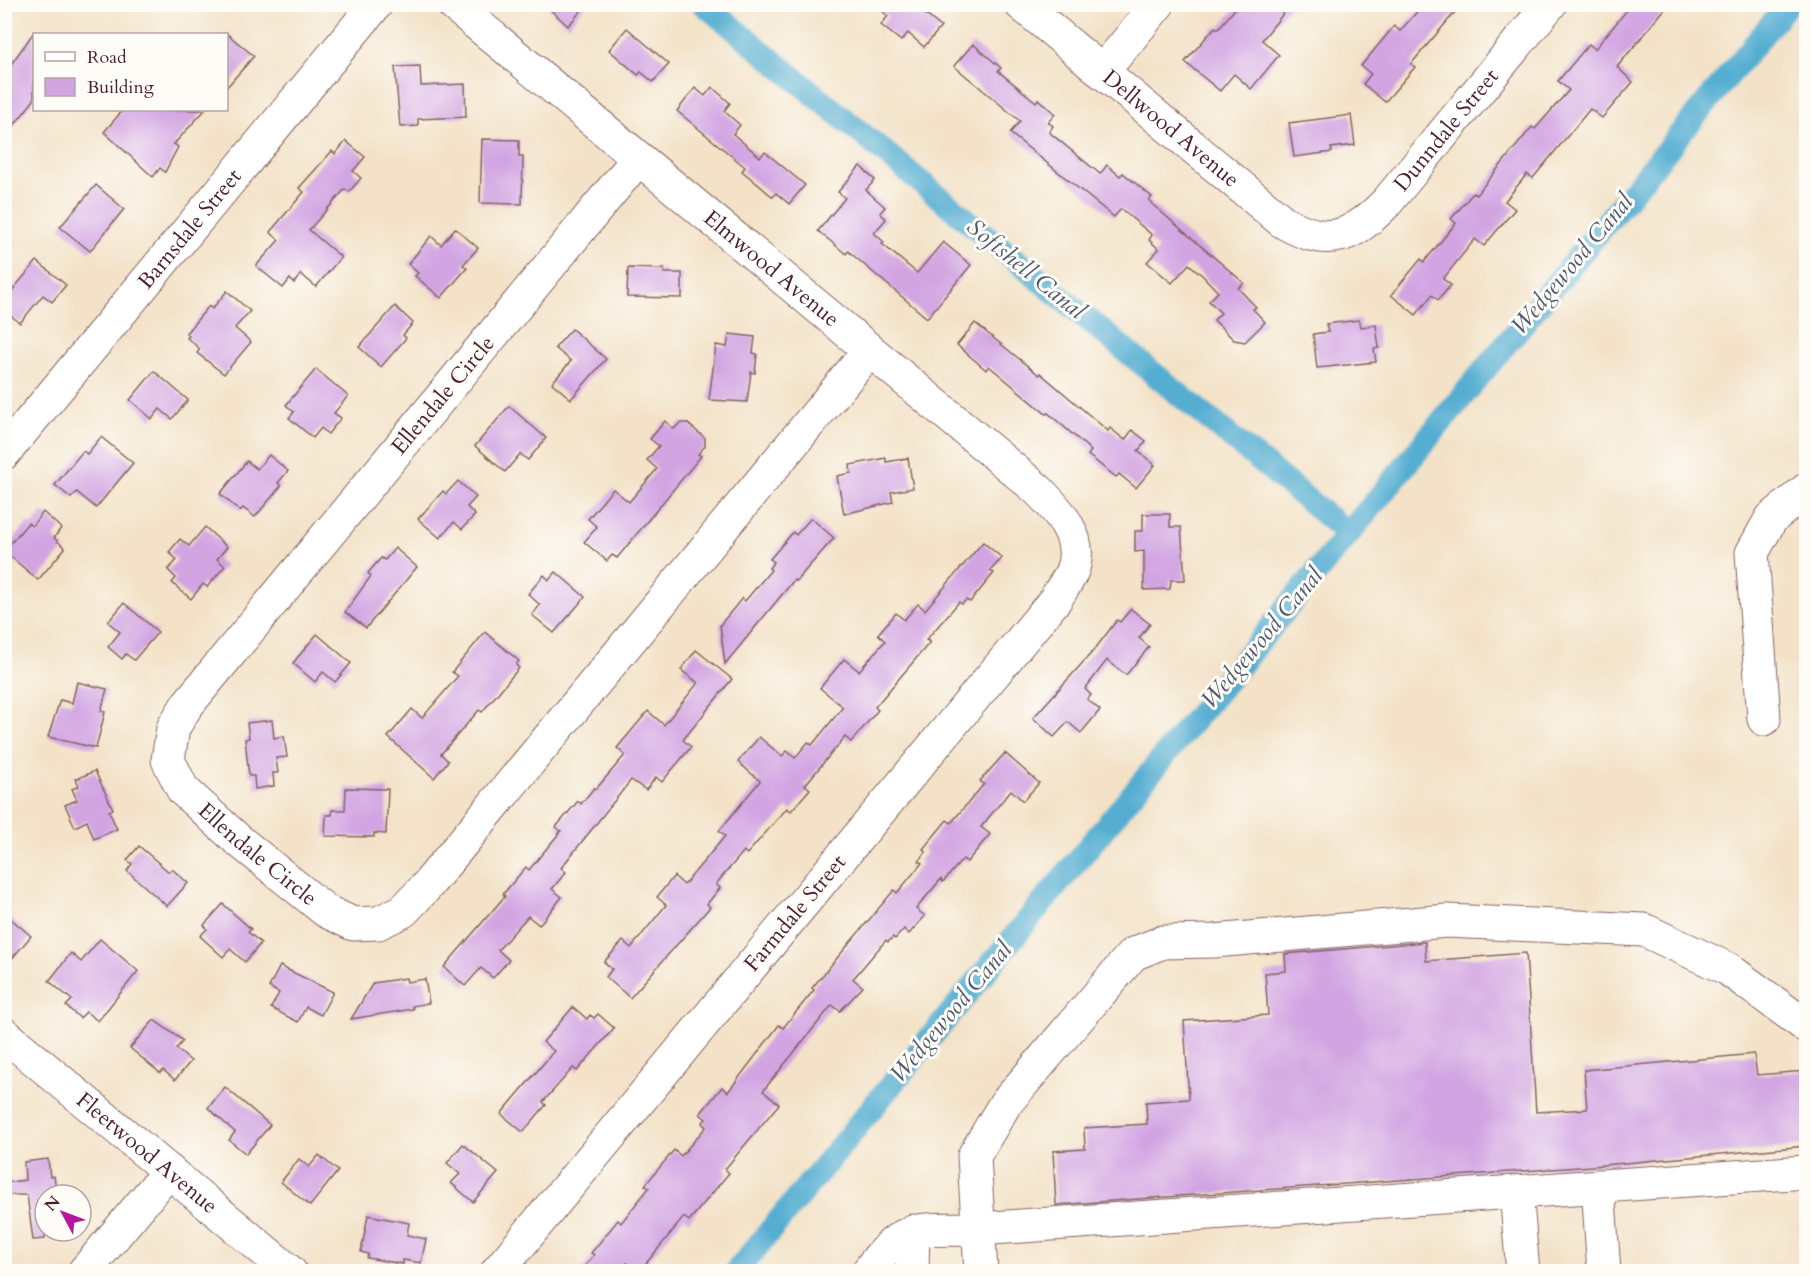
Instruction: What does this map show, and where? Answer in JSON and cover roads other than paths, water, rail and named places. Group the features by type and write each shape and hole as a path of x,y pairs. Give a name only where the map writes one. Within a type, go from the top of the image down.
{"street":[{"name":"Barnsdale Street","path":"4,453 376,4"},
{"name":"Elmwood Avenue","path":"453,4 638,160 1037,489 1062,514 1076,545"},
{"name":"Dellwood Avenue","path":"1021,4 1282,221 1305,235 1330,239"},
{"path":"1102,72 1158,4"},
{"name":"Dunndale Street","path":"1330,239 1367,223 1387,202 1550,4"},
{"name":"Ellendale Circle","path":"638,160 187,705 173,728 168,760 183,790 238,840 326,911 353,924 378,923 403,911 425,888 869,351"},
{"path":"1764,719 1752,553 1771,519 1806,490"},
{"name":"Farmdale Street","path":"497,1272 1055,600 1072,570 1076,545"},
{"path":"981,1272 974,1156 1005,1104 1133,954 1163,942 1214,941 1447,921 1644,930 1728,969 1806,1026"},
{"name":"Fleetwood Avenue","path":"4,1034 290,1272"},
{"path":"84,1272 169,1171"},
{"path":"868,1272 885,1248 913,1231 978,1229 1806,1172"},
{"path":"1598,1186 1604,1272"},
{"path":"1516,1192 1523,1272"},
{"path":"912,1272 913,1231"}],"waterway":[{"name":"Softshell Canal","path":"704,4 1349,534"},
{"name":"Wedgewood Canal","path":"736,1272 1788,4"}]}
